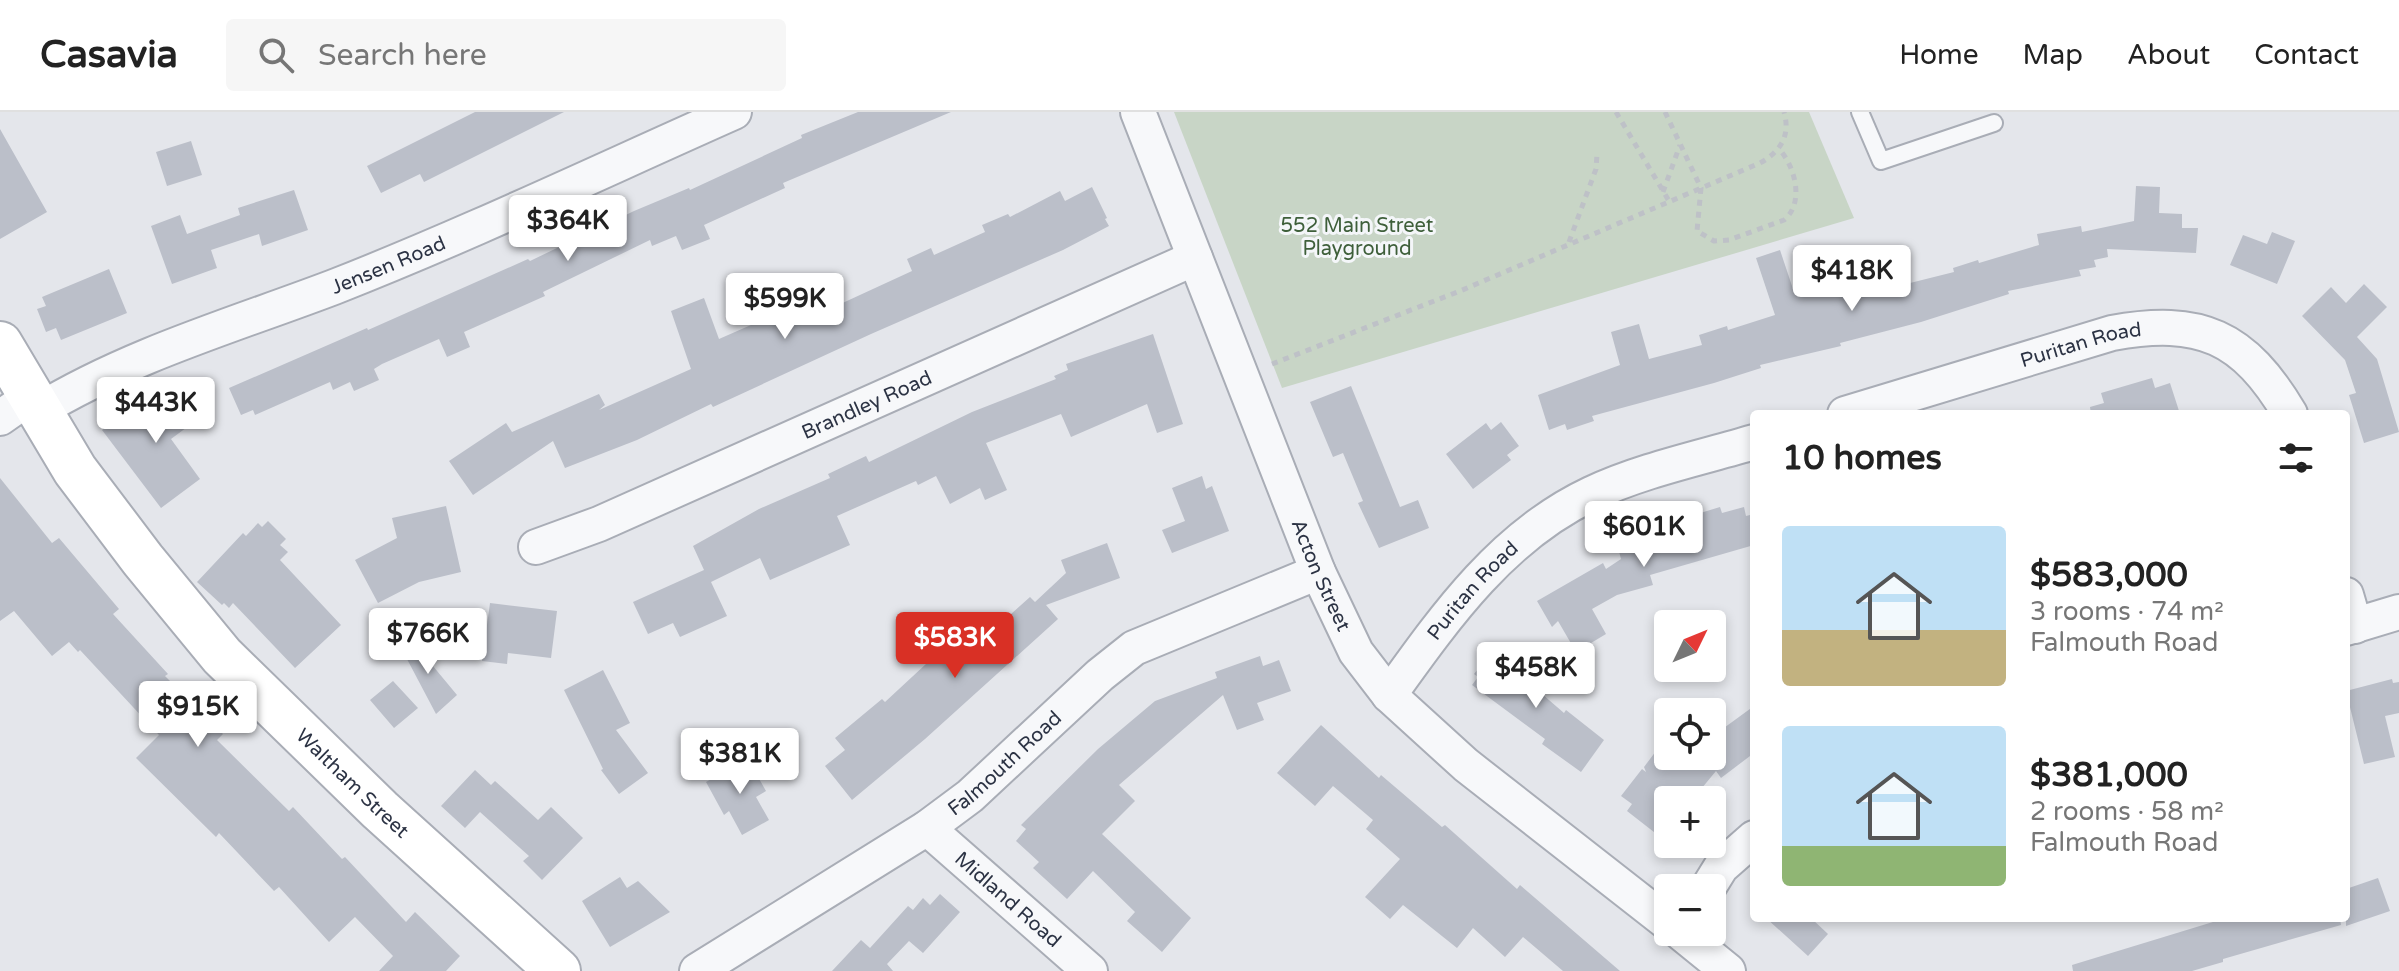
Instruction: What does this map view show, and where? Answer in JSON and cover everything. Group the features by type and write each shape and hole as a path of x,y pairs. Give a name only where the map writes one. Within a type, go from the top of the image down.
{"street":[{"name":"Jensen Road","path":"23,409 193,338 382,267 734,112"},
{"name":"Acton Street","path":"1138,112 1318,572 1356,652 1389,695 1466,765 1654,912"},
{"name":"Brandley Road","path":"536,547 599,524 1195,258"},
{"name":"Puritan Road","path":"1858,410 2112,333 2143,327 2199,331 2230,344 2275,389 2288,410"},
{"name":"Waltham Street","path":"0,344 23,409 179,607 222,656 380,810 558,971"},
{"name":"Puritan Road","path":"1389,695 1428,640 1473,586 1530,530 1593,493 1750,443"},
{"name":"Falmouth Road","path":"697,971 927,828 970,796 1100,675 1134,648 1318,572"},
{"path":"2350,616 2399,612"},
{"name":"Midland Road","path":"927,828 1090,971"},
{"path":"1717,874 1750,842"},
{"path":"1697,946 1728,971"}],"lane":[{"path":"1860,112 1881,161 1994,123"}],"path":[{"path":"1616,112 1669,201"},
{"path":"1665,112 1701,188 1697,231 1714,241 1729,240 1784,220 1791,214 1796,202 1791,161 1779,149"},
{"path":"1241,376 1460,291 1760,163 1779,149 1787,128 1784,112"},
{"path":"1663,192 1680,144"},
{"path":"1569,243 1596,169 1597,154"}],"green space":[{"name":"552 Main Street Playground","path":"1174,112 1809,112 1854,218 1282,388"}],"building":[{"path":"475,112 564,112 424,182 420,174 381,193 367,166"},
{"path":"858,112 951,112 783,183 785,188 704,225 710,239 682,250 676,236 652,246 650,240 543,292 545,296 464,332 470,347 447,357 439,339 382,364 374,369 379,380 354,391 350,382 333,390 330,382 255,415 253,410 241,415 229,388 528,259 530,261 634,211 690,190 802,138 801,135"},
{"path":"0,129 47,212 0,239"},
{"path":"191,141 202,175 167,186 156,152"},
{"path":"2136,186 2160,187 2159,213 2182,214 2182,228 2198,228 2196,253 2107,249 2108,257 2094,260 2096,267 2079,270 2081,276 2008,291 2009,294 1921,322 1840,343 1841,346 1760,365 1761,368 1714,383 1592,416 1594,421 1567,430 1565,424 1549,430 1538,395 1620,365 1611,332 1639,324 1649,359 1702,345 1699,335 1727,326 1728,330 1775,315 1756,258 1780,250 1795,295 1865,279 1864,273 1901,264 1906,284 1954,272 1953,268 1978,260 1979,263 2039,245 2037,234 2081,226 2082,232 2134,221"},
{"path":"1092,187 1109,226 1063,250 713,407 711,404 637,440 565,468 553,441 473,495 449,461 506,423 512,432 599,394 605,405 599,410 691,369 671,311 704,298 719,339 803,302 810,318 912,271 907,259 931,248 934,255 985,232 982,225 1008,214 1010,217 1060,191 1065,201"},
{"path":"294,190 308,230 262,246 259,234 211,250 217,268 172,284 151,226 180,215 187,234 240,215 238,208"},
{"path":"2272,232 2295,241 2277,284 2230,265 2243,235 2267,244"},
{"path":"109,269 127,313 61,340 56,328 46,332 37,309 46,306 42,297"},
{"path":"2364,284 2387,307 2357,337 2377,359 2399,432 2364,443 2349,395 2356,393 2345,360 2302,316 2331,287 2346,303"},
{"path":"1153,334 1183,424 1157,433 1147,404 1071,437 1061,414 986,443 1007,490 985,500 980,488 950,504 936,476 918,485 916,481 837,516 850,545 770,580 760,558 711,582 727,616 680,637 673,623 648,634 633,602 704,570 693,546 759,509 830,478 828,474 866,456 869,462 972,412 1056,379 1054,376 1068,370 1066,364"},
{"path":"2152,378 2155,388 2170,383 2179,410 2090,410 2090,407 2104,403 2101,393"},
{"path":"1351,386 1400,507 1418,500 1429,528 1379,548 1358,503 1363,501 1343,453 1333,457 1310,402"},
{"path":"174,388 198,419 171,439 200,479 161,508 102,430 142,399 148,408"},
{"path":"1501,422 1519,446 1507,455 1511,460 1473,489 1446,454 1486,423 1491,430"},
{"path":"1202,476 1206,489 1212,486 1229,531 1172,553 1162,530 1185,521 1172,488"},
{"path":"0,478 52,543 59,538 119,609 113,614 168,674 165,676 223,734 217,740 289,811 293,807 342,859 345,857 406,922 415,912 460,956 446,971 379,971 393,956 355,917 329,942 279,887 274,891 219,833 216,837 136,758 159,735 80,650 78,652 69,642 52,656 14,611 0,621"},
{"path":"446,506 461,572 419,582 378,603 355,560 397,538 392,518"},
{"path":"1720,507 1722,513 1744,507 1746,516 1750,515 1750,546 1650,575 1653,585 1617,595 1592,609 1606,634 1576,652 1558,621 1552,627 1537,601 1603,563 1606,569 1621,559 1617,544 1699,521 1697,514"},
{"path":"268,521 286,539 280,545 288,552 280,560 341,625 295,668 233,603 229,608 224,603 222,605 197,582 243,533 246,536 258,523 262,527"},
{"path":"1107,543 1120,578 1046,605 1058,619 852,800 825,766 845,750 835,738 882,699 885,702 940,651 951,662 971,645 973,648 1030,597 1035,602 1066,573 1061,560"},
{"path":"490,603 557,611 551,658 508,653 507,664 482,661"},
{"path":"408,636 457,695 436,714 398,642"},
{"path":"1499,644 1520,663 1514,670 1564,713 1566,710 1604,740 1581,772 1542,744 1545,739 1472,685 1478,677 1474,674"},
{"path":"1260,656 1263,666 1279,660 1291,691 1257,703 1264,720 1237,730 1223,695 1119,785 1135,801 1102,834 1191,918 1162,952 1127,921 1135,912 1093,871 1067,899 1033,868 1039,862 1016,841 1026,829 1021,825 1098,749 1155,701 1217,678 1215,672"},
{"path":"603,670 630,723 616,730 648,773 619,794 601,770 564,690"},
{"path":"2392,679 2393,683 2399,682 2399,713 2385,716 2395,757 2364,764 2350,707 2350,690"},
{"path":"393,681 418,708 394,728 370,700"},
{"path":"1750,709 1750,756 1721,778 1716,771 1704,786 1654,786 1654,832 1627,811 1632,804 1621,796 1642,769 1646,772 1644,767 1654,754 1654,770 1726,770 1726,726"},
{"path":"1321,725 1379,778 1381,775 1442,827 1445,825 1517,889 1520,885 1620,971 1563,971 1523,937 1505,957 1473,928 1457,948 1403,905 1390,919 1365,897 1400,859 1366,829 1373,820 1333,786 1315,806 1277,773"},
{"path":"748,759 766,791 756,797 769,820 742,835 729,811 724,815 706,782"},
{"path":"475,770 491,785 495,781 538,820 551,807 583,838 542,880 523,861 529,856 480,812 465,828 441,806"},
{"path":"620,877 627,888 638,881 670,912 610,947 582,901"},
{"path":"2378,878 2390,911 2346,926 2346,922 2350,922 2350,888"},
{"path":"940,894 960,912 923,953 909,941 887,964 893,971 832,971 861,940 870,948 908,906 913,910 923,898 930,905"},
{"path":"1770,922 1815,922 1828,934 1808,956"},
{"path":"2213,922 2341,922 2341,925 2192,971 2073,971 2072,965"}]}
